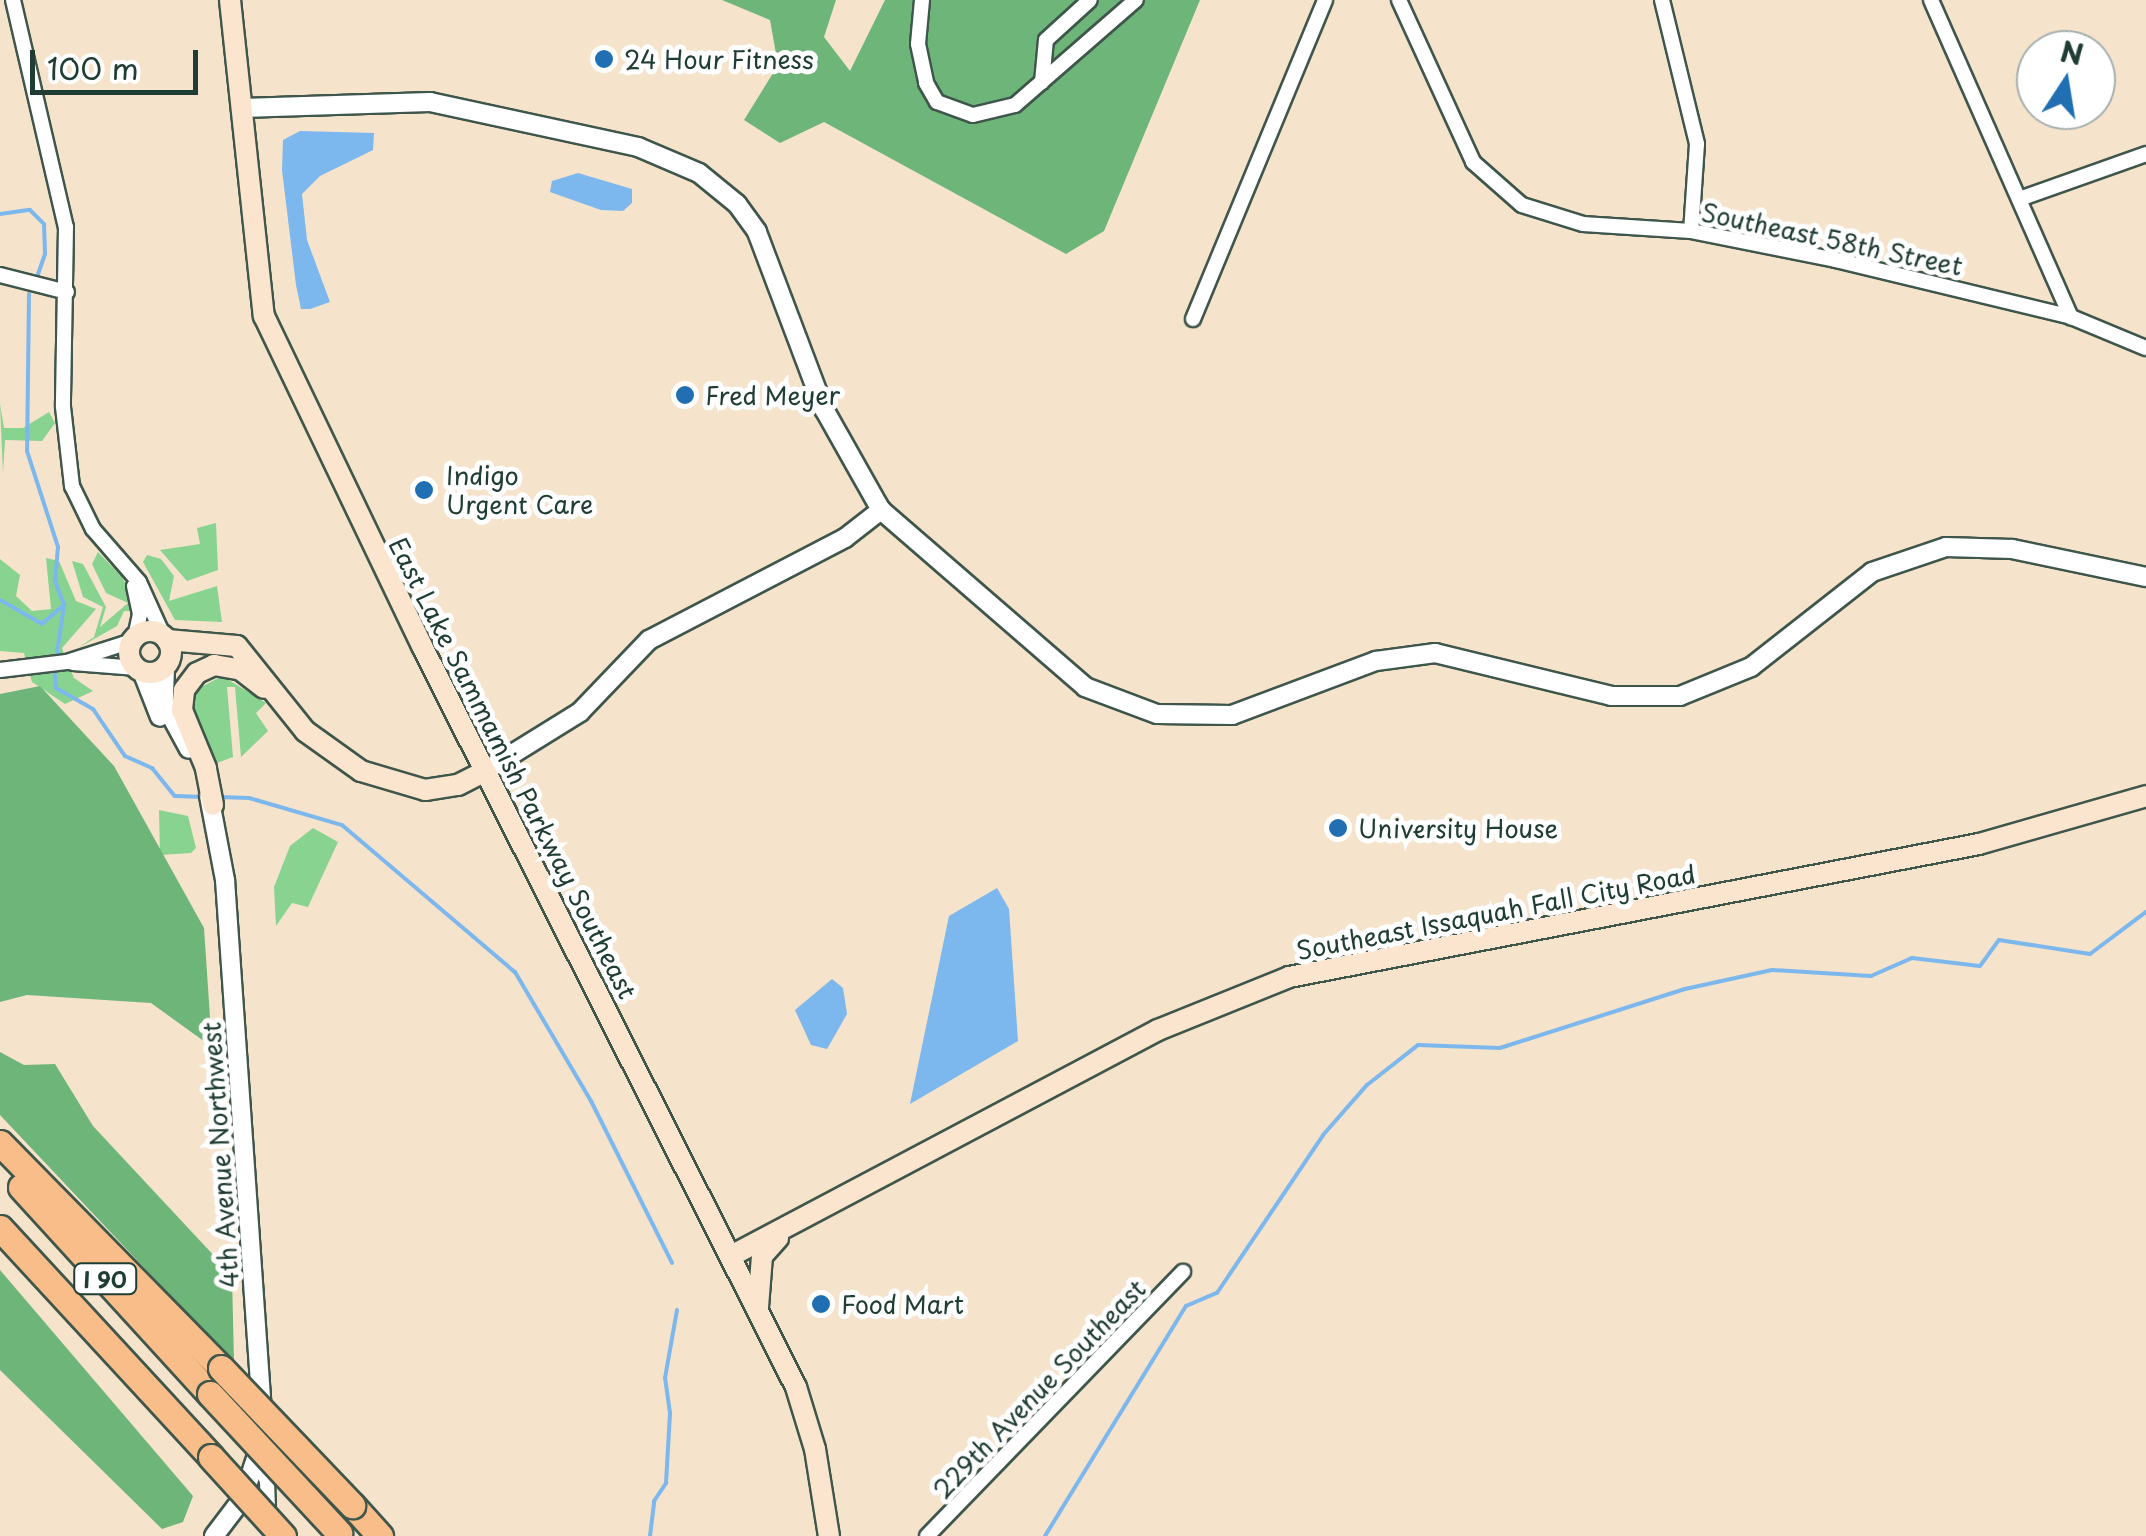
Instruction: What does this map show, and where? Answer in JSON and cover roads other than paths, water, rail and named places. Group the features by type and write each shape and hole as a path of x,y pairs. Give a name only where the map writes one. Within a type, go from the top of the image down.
{"highway":[{"path":"0,1143 380,1536"},
{"name":"I 90","path":"0,1164 340,1535"},
{"name":"I 90","path":"0,1228 152,1393 209,1462"},
{"path":"209,1462 260,1536"},
{"path":"209,1462 284,1536"}],"main road":[{"name":"East Lake Sammamish Parkway Southeast","path":"230,0 250,234 264,316 486,770 758,1310 810,1427 829,1536"},
{"path":"256,665 208,652 140,669 134,639 149,631 165,637 227,642 256,665 277,698"},
{"path":"165,637 166,664"},
{"path":"214,810 182,710 190,680 205,668 228,665 277,698 331,753 388,782 438,789 486,770"},
{"name":"Southeast Issaquah Fall City Road","path":"731,1256 1088,1065 1289,977 1979,844 2146,796"},
{"path":"758,1310 762,1256 802,1218"}],"street":[{"path":"13,0 64,209 67,292 63,407 72,486 85,517 130,571 165,637"},
{"path":"922,0 921,68 937,102 960,114 990,115 1042,82 1136,0"},
{"path":"1042,82 1046,40 1090,0"},
{"path":"1193,319 1326,0"},
{"name":"Southeast 58th Street","path":"1398,0 1461,142 1505,195 1582,224 1690,231 2071,317 2146,348"},
{"path":"1662,0 1698,144 1690,231"},
{"path":"1931,0 2022,198 2071,317"},
{"path":"242,108 413,99 638,147 698,173 736,204 757,232 824,408 881,510 1085,687 1157,714 1210,717 1264,706 1376,661 1414,653 1483,660 1611,696 1680,696 1751,666 1872,572 1946,546 2012,549 2146,577"},
{"path":"2022,198 2146,154"},
{"path":"0,275 67,292"},
{"path":"486,770 580,712 649,640 845,538 881,510"},
{"path":"91,660 134,639 140,614 130,571"},
{"path":"0,670 91,660 140,669 162,721 202,774"},
{"path":"166,664 164,702 202,774"},
{"name":"4th Avenue Northwest","path":"214,810 230,944 262,1396 257,1462 243,1498 214,1536"},
{"name":"229th Avenue Southeast","path":"929,1535 1183,1272"},
{"path":"257,1462 267,1481 268,1536"}],"water":[{"path":"300,131 374,133 373,150 320,176 302,194 307,240 330,302 310,309 301,309 296,285 282,170 283,140"},
{"path":"578,173 632,189 632,203 623,211 601,210 550,192 552,181"},
{"path":"997,888 1009,909 1018,1041 910,1104 949,916"},
{"path":"832,979 843,988 847,1014 827,1049 811,1045 795,1010"}],"waterway":[{"path":"0,214 30,210 44,224 45,254 36,280"},
{"path":"29,294 27,451 58,547 55,581 64,605 56,659"},
{"path":"0,600 42,624 63,606"},
{"path":"54,668 56,688 93,709 125,756 152,768 175,796 204,797"},
{"path":"219,797 249,798 342,825 515,972 591,1101 672,1263"},
{"path":"1045,1536 1186,1306 1217,1293 1323,1135 1367,1085 1418,1045 1500,1048 1685,989 1772,970 1871,976 1912,958 1980,966 1999,940 2090,954 2146,912"},
{"path":"650,1536 654,1501 666,1483 670,1413 665,1378 677,1310"}],"place":[{"name":"24 Hour Fitness","path":"604,59"},
{"name":"Fred Meyer","path":"685,395"},
{"name":"Indigo Urgent Care","path":"424,490"},
{"name":"University House","path":"1338,828"},
{"name":"Food Mart","path":"821,1304"}]}
